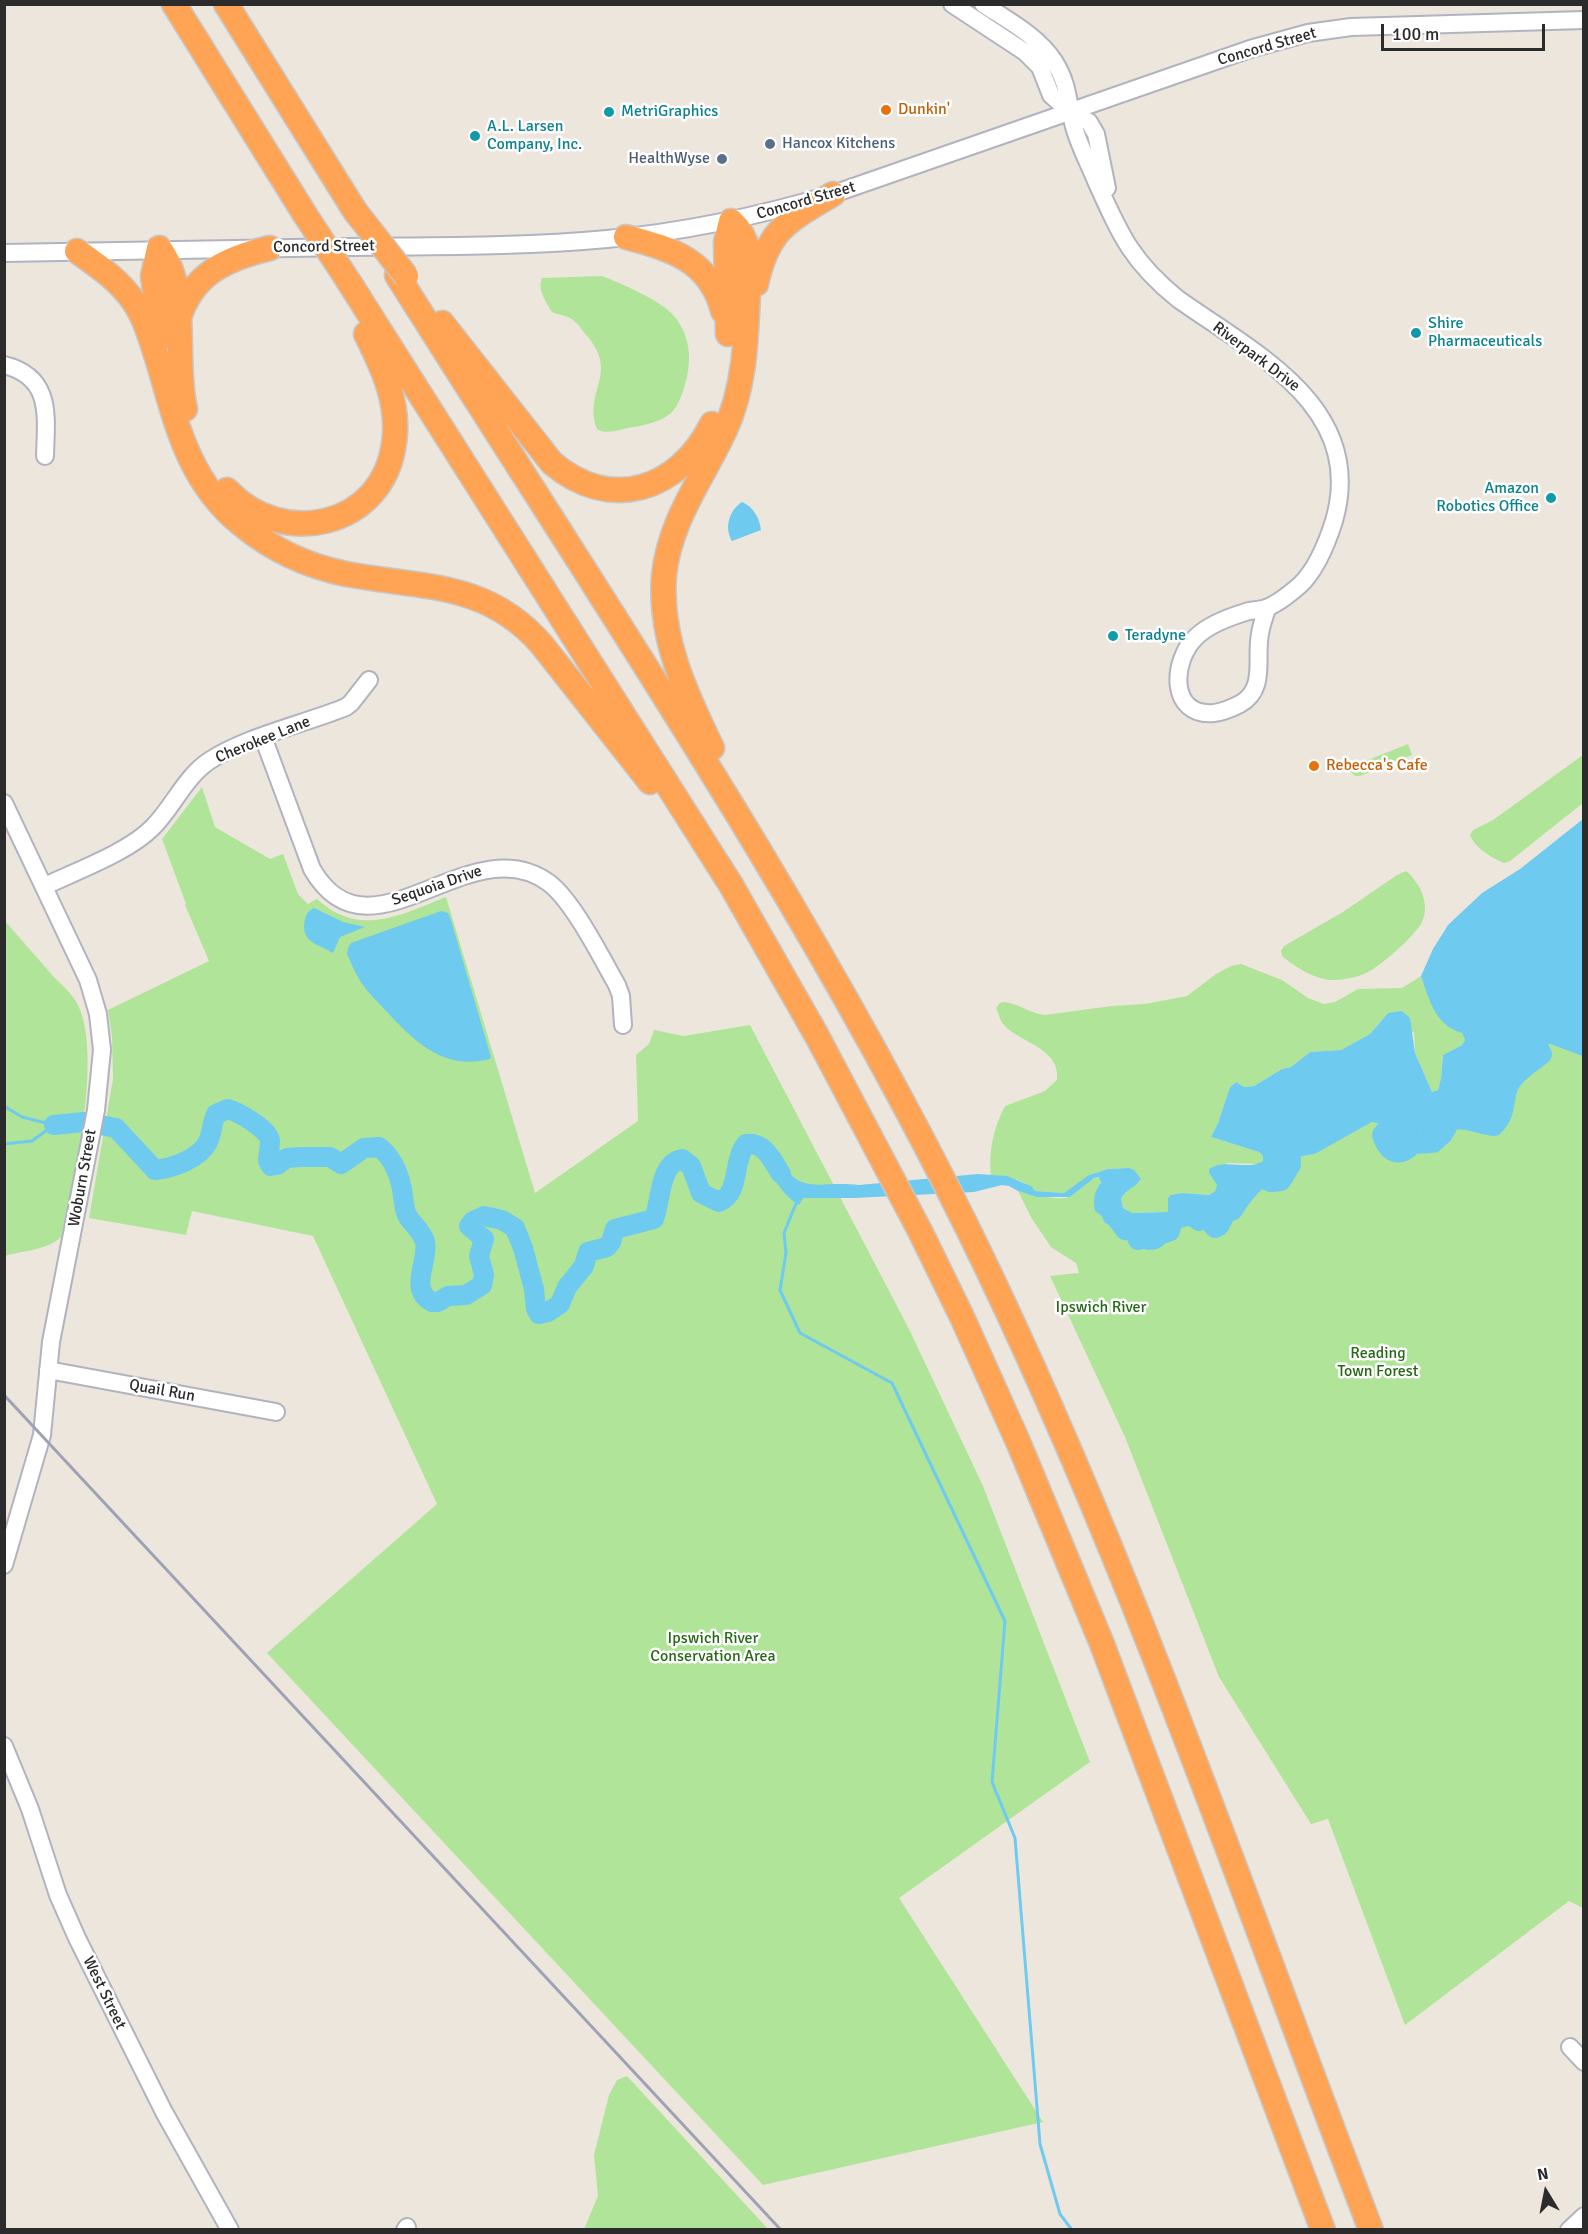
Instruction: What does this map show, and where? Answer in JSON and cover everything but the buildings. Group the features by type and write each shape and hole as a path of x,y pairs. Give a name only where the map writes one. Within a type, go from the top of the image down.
{"highway":[{"path":"174,4 345,283 731,885 817,1036 898,1189 963,1319 1059,1538 1153,1776 1323,2229"},
{"path":"225,4 356,211 401,276 768,864 886,1071 946,1186 1019,1335 1102,1525 1171,1700 1371,2229"},
{"path":"401,276 552,463 570,478 605,490 628,490 650,485 672,473 693,455 706,436 720,403 737,332 771,241 792,219 833,194"},
{"path":"731,221 726,242 737,332 744,359 726,429 675,528 667,557 663,591 671,645 681,683 768,864"},
{"path":"626,237 668,249 701,270 712,285 737,332"},
{"path":"159,248 172,271 177,293 179,370 187,416 198,445 218,478 236,499 264,517 293,524 321,522 351,510 370,494 388,467 395,436 393,404 386,378 345,283"},
{"path":"159,248 153,271 153,287 168,394"},
{"path":"179,320 190,295 211,271 234,258 270,248"},
{"path":"77,251 113,278 135,303 148,330 179,435 192,464 228,513 263,540 295,558 324,568 467,594 495,606 520,623 535,637 571,680 731,885"}],"street":[{"path":"952,4 1034,60 1045,77 1051,95 1071,112"},
{"name":"Riverpark Drive","path":"983,4 1035,40 1053,60 1068,90 1075,132 1126,245 1153,277 1178,298 1296,384 1320,414 1331,436 1337,464 1339,496 1337,511 1325,546 1313,570 1300,585 1267,608 1248,611 1206,629 1188,645 1179,665 1178,681 1184,699 1192,710 1217,713 1230,709 1252,695 1258,675 1259,635 1267,608"},
{"name":"Concord Street","path":"4,253 159,248 522,243 626,237 731,221 833,194 1260,46 1308,33 1351,27 1584,20"},
{"path":"4,365 27,374 42,392 46,415 45,456"},
{"name":"Cherokee Lane","path":"45,886 139,838 155,825 192,776 208,762 230,750 346,707 369,680"},
{"name":"Sequoia Drive","path":"263,737 312,869 328,890 350,903 376,906 395,902 487,868 507,867 534,874 552,884 566,899 617,985 621,996 622,1025"},
{"name":"Woburn Street","path":"4,803 88,980 98,1014 101,1060 96,1110 54,1326 42,1435 4,1565"},
{"name":"Quail Run","path":"48,1370 276,1412"},
{"name":"West Street","path":"4,1746 30,1809 58,1895 77,1938 164,2112 230,2229"},
{"path":"1570,2047 1584,2062"},
{"path":"1569,2229 1584,2216"}],"green space":[{"path":"602,276 640,293 668,310 685,334 689,354 688,374 680,400 672,412 653,422 608,432 597,429 594,416 594,404 601,373 601,362 597,350 575,322 552,312 541,287 542,278"},
{"path":"1408,744 1412,755 1360,776 1355,776 1349,770 1358,764"},
{"path":"1583,755 1583,803 1510,861 1504,863 1499,861 1484,852 1472,840 1470,835 1473,830 1493,820"},
{"name":"Ipswich River Conservation Area","path":"202,787 215,827 270,859 283,854 298,894 308,904 317,899 333,911 349,918 365,920 396,916 446,897 535,1193 638,1121 636,1055 649,1044 654,1030 684,1036 750,1025 909,1329 983,1486 1090,1762 899,1898 1043,2122 763,2185 267,1653 437,1504 313,1236 192,1211 186,1235 89,1218 113,1079 112,1037 108,1010 209,961 185,905 162,839"},
{"path":"1406,871 1418,885 1422,894 1425,904 1423,919 1417,930 1404,944 1372,970 1351,978 1328,980 1293,965 1282,956 1281,951 1284,946 1343,912"},
{"path":"5,921 75,1000 84,1021 87,1081 79,1151 61,1237 49,1245 5,1256"},
{"path":"1241,964 1282,980 1308,998 1324,1004 1335,1002 1358,989 1402,988 1421,976 1431,1002 1441,1018 1454,1030 1462,1033 1465,1040 1462,1045 1443,1055 1438,1090 1432,1092 1415,1053 1414,1033 1388,1013 1370,1034 1341,1050 1310,1052 1291,1067 1282,1069 1254,1086 1244,1087 1235,1082 1230,1087 1211,1137 1259,1152 1263,1156 1263,1161 1258,1164 1227,1163 1215,1191 1209,1195 1182,1193 1168,1199 1168,1212 1132,1213 1123,1208 1121,1199 1125,1191 1140,1182 1129,1168 1108,1169 1092,1174 1064,1193 1035,1191 1020,1181 991,1175 990,1158 993,1140 1005,1106 1045,1091 1057,1080 1057,1069 1053,1060 1003,1023 996,1008 1000,1003 1008,1003 1045,1015 1145,1004 1187,996 1216,974 1231,966"},
{"name":"Reading Town Forest","path":"1548,1030 1561,1038 1583,1046 1583,1908 1569,1901 1405,2025 1328,1819 1311,1824 1219,1677 1125,1437 1050,1276 1079,1273 1076,1263 1051,1247 1032,1219 1018,1191 1045,1197 1067,1198 1088,1182 1100,1177 1104,1222 1119,1232 1135,1231 1138,1239 1140,1230 1168,1232 1173,1220 1190,1215 1202,1219 1198,1214 1200,1207 1210,1212 1219,1226 1226,1213 1233,1210 1258,1180 1262,1178 1267,1181 1291,1155 1293,1148 1312,1144 1371,1111 1406,1124 1425,1137 1443,1134 1451,1120 1459,1118 1482,1125 1505,1106 1513,1078 1542,1054 1539,1038 1541,1032"},
{"path":"627,2076 768,2229 584,2229 598,2196 594,2155 609,2095 617,2080"}],"water":[{"path":"742,502 755,513 761,530 732,541 728,531 729,520 731,514"},
{"path":"1583,819 1583,1046 1561,1038 1549,1030 1541,1032 1537,1045 1542,1054 1512,1080 1507,1090 1503,1110 1494,1126 1464,1119 1453,1119 1439,1138 1429,1140 1416,1129 1371,1111 1312,1144 1293,1148 1291,1165 1281,1181 1271,1182 1262,1179 1258,1181 1246,1192 1233,1210 1226,1213 1217,1227 1215,1228 1211,1223 1210,1212 1201,1207 1198,1214 1202,1219 1199,1221 1190,1215 1174,1219 1170,1231 1148,1240 1147,1230 1140,1230 1141,1238 1138,1240 1135,1231 1119,1232 1104,1222 1102,1216 1095,1211 1095,1196 1101,1183 1099,1177 1094,1178 1070,1197 1037,1197 1002,1185 974,1192 803,1198 799,1205 781,1189 770,1169 764,1154 773,1150 792,1175 809,1184 859,1185 978,1174 1007,1176 1031,1186 1035,1191 1064,1193 1089,1175 1108,1169 1129,1168 1134,1170 1141,1179 1121,1199 1123,1208 1132,1213 1168,1212 1168,1198 1171,1195 1182,1193 1209,1195 1215,1191 1217,1185 1209,1169 1222,1165 1251,1165 1263,1161 1263,1156 1259,1152 1211,1137 1230,1087 1236,1082 1244,1087 1254,1086 1282,1069 1291,1067 1310,1052 1341,1050 1370,1034 1388,1013 1402,1011 1410,1018 1415,1053 1432,1092 1438,1090 1443,1055 1462,1045 1465,1040 1462,1033 1453,1030 1440,1018 1427,994 1421,976 1433,949 1448,925 1482,893 1520,869"},
{"path":"314,908 343,922 365,927 340,937 333,953 307,938 304,927 306,917"},
{"path":"441,911 448,913 451,920 490,1059 474,1062 458,1061 432,1051 420,1043 368,992 357,976 347,954 351,943"}],"waterway":[{"name":"Ipswich River","path":"1115,1216 1125,1230 1135,1231 1138,1240 1141,1238 1140,1230 1148,1230 1148,1240 1155,1239 1170,1231 1173,1220 1190,1215 1199,1221 1202,1219 1198,1214 1200,1207 1210,1212 1211,1223 1215,1228 1219,1226 1226,1213 1233,1210 1258,1180 1262,1178 1271,1182 1281,1181 1291,1165 1293,1148 1312,1144 1371,1111 1394,1119 1408,1130 1411,1136 1407,1141 1401,1141 1396,1134 1387,1129 1382,1135 1387,1146 1394,1152 1408,1149 1413,1144 1433,1143 1443,1134 1451,1120 1462,1119 1494,1126 1503,1110 1507,1090 1512,1080 1542,1054 1537,1045 1544,1031 1584,1046"},
{"path":"4,1106 22,1117 54,1125"},
{"name":"Ipswich River","path":"54,1125 84,1122 116,1128 155,1170 177,1165 192,1158 204,1148 216,1114 228,1109 252,1122 268,1136 270,1141 268,1161 271,1166 287,1158 300,1157 330,1157 341,1164 364,1148 379,1147 396,1169 406,1213 422,1234 425,1242 420,1283 425,1297 432,1302 438,1302 448,1296 466,1295 482,1285 484,1275 479,1256 484,1239 469,1226 473,1221 484,1216 502,1220 515,1228 523,1248 539,1314 548,1312 560,1304 567,1287 584,1266 588,1252 607,1247 615,1229 654,1219 665,1175 674,1162 682,1159 691,1166 701,1193 719,1202 731,1192 739,1159 746,1144 753,1144 763,1149 781,1174"},
{"path":"4,1144 32,1141 54,1125"},
{"path":"797,1201 784,1233 786,1253 780,1290 800,1333 892,1383 1005,1621 992,1782 1015,1838 1040,2144 1060,2214 1072,2230"}],"railway":[{"path":"4,1395 781,2230"}],"place":[{"name":"Dunkin'","path":"886,110"},
{"name":"MetriGraphics","path":"609,112"},
{"name":"A.L. Larsen Company, Inc.","path":"475,136"},
{"name":"Hancox Kitchens","path":"770,144"},
{"name":"HealthWyse","path":"722,159"},
{"name":"Shire Pharmaceuticals","path":"1416,333"},
{"name":"Amazon Robotics Office","path":"1551,498"},
{"name":"Teradyne","path":"1113,636"},
{"name":"Rebecca's Cafe","path":"1314,766"}]}
